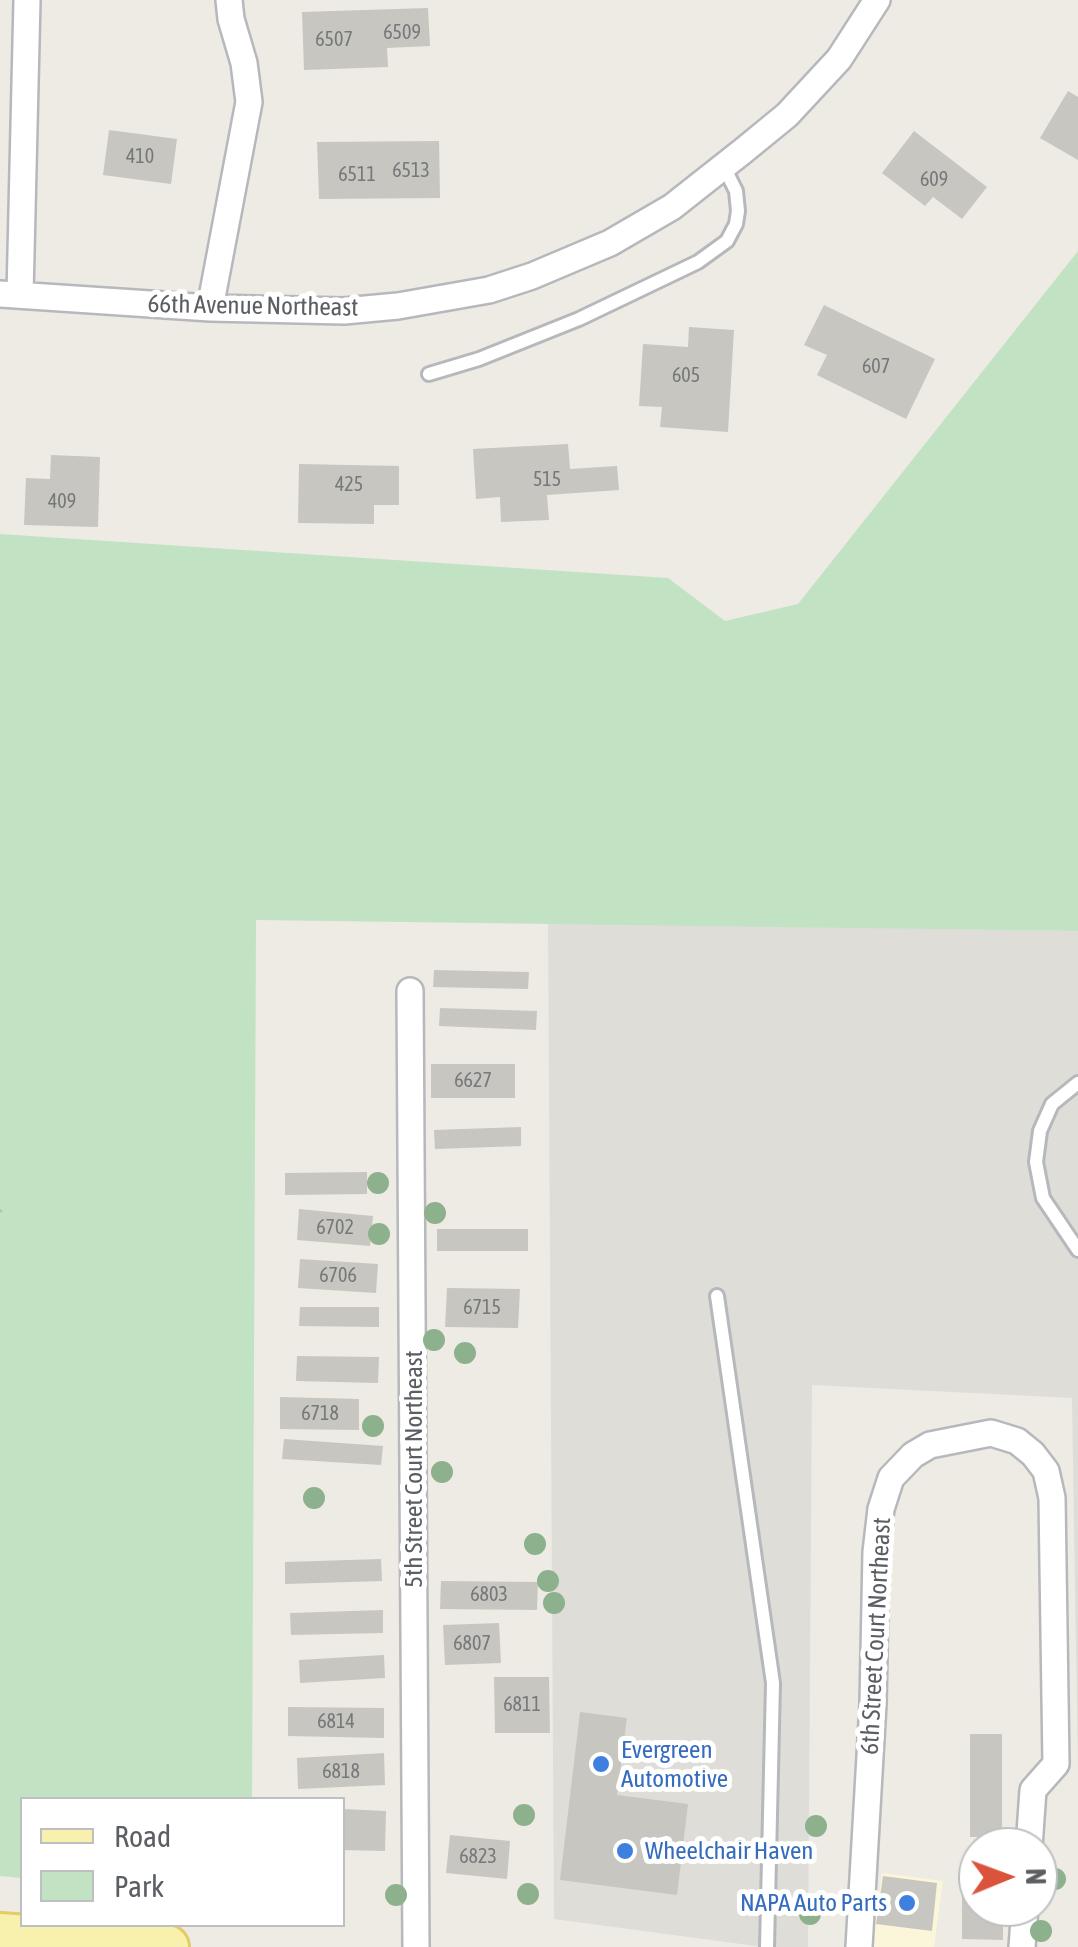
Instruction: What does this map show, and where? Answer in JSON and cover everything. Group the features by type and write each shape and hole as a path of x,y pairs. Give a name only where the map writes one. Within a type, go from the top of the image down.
{"main road":[{"path":"0,1935 167,1947"}],"street":[{"path":"10,295 27,0"},
{"path":"210,308 249,102 229,0"},
{"name":"66th Avenue Northeast","path":"10,295 210,308 344,311 489,290 532,276 610,243 672,207 724,167 787,115 813,87 860,30 877,0"},
{"name":"5th Street Court Northeast","path":"410,990 416,1947"},
{"name":"6th Street Court Northeast","path":"859,1947 881,1509 892,1478 913,1455 954,1438 991,1433 1017,1441 1046,1471 1052,1498 1056,1764 1033,1790 1030,1827"}],"lane":[{"path":"429,374 479,359 579,318 698,262 727,241 736,224 736,191 724,167"},
{"path":"1078,1083 1052,1104 1040,1131 1036,1162 1042,1198 1078,1250"},
{"path":"717,1296 773,1683 767,1947"}],"shaded area":[{"path":"548,923 1078,931 1078,1772 1072,1398 812,1385 808,1947 763,1947 554,1919"},
{"name":"NAPA Auto Parts","path":"882,1873 943,1881 934,1947 871,1947"}],"green space":[{"path":"1078,251 1078,931 256,920 252,1797 20,1797 20,1878 0,1876 0,534 668,578 725,621 798,604"}],"building":[{"path":"428,8 430,46 387,48 388,67 304,70 302,12"},
{"path":"1068,91 1078,97 1078,160 1040,138"},
{"path":"109,130 177,139 171,184 103,175"},
{"path":"914,131 987,187 962,219 933,197 925,206 882,173"},
{"path":"439,141 440,198 319,199 317,142"},
{"path":"824,305 935,359 906,419 817,375 827,355 804,345"},
{"path":"689,327 734,330 728,432 660,427 662,407 639,406 643,344 688,347"},
{"path":"568,444 570,469 617,466 619,490 547,495 549,520 501,522 500,497 476,499 473,449"},
{"path":"51,455 100,457 98,527 24,525 26,478 50,479"},
{"path":"299,464 399,466 399,505 374,505 374,524 298,523"},
{"path":"434,970 529,972 528,989 433,987"},
{"path":"440,1008 537,1011 536,1030 439,1026"},
{"path":"431,1064 515,1064 515,1098 431,1098"},
{"path":"521,1127 521,1146 435,1149 434,1130"},
{"path":"367,1172 367,1194 285,1195 285,1173"},
{"path":"299,1209 373,1216 370,1246 297,1240"},
{"path":"437,1229 528,1229 528,1251 437,1251"},
{"path":"300,1259 378,1264 376,1293 298,1288"},
{"path":"447,1288 520,1289 518,1328 445,1327"},
{"path":"300,1307 379,1307 379,1327 299,1326"},
{"path":"297,1356 379,1357 378,1383 296,1381"},
{"path":"280,1397 359,1399 359,1430 280,1429"},
{"path":"284,1439 383,1446 381,1465 282,1459"},
{"path":"381,1559 382,1581 285,1584 285,1562"},
{"path":"441,1581 538,1582 537,1610 440,1609"},
{"path":"383,1610 383,1633 291,1635 290,1613"},
{"path":"499,1623 501,1663 445,1665 443,1625"},
{"path":"384,1655 385,1678 300,1683 299,1660"},
{"path":"494,1677 549,1677 550,1733 495,1733"},
{"path":"288,1707 384,1708 384,1738 288,1736"},
{"path":"580,1712 627,1718 617,1795 688,1804 677,1895 560,1880"},
{"path":"970,1734 1002,1734 1002,1827 970,1827"},
{"path":"384,1753 385,1785 298,1789 297,1758"},
{"path":"345,1809 386,1811 385,1851 345,1850"},
{"path":"450,1835 510,1841 507,1879 446,1873"},
{"name":"NAPA Auto Parts","path":"883,1876 937,1883 932,1931 876,1924"},
{"path":"962,1927 1003,1927 1003,1940 962,1939"}],"place":[{"name":"Evergreen Automotive","path":"601,1764"},
{"name":"Wheelchair Haven","path":"625,1851"},
{"name":"NAPA Auto Parts","path":"907,1903"}]}
